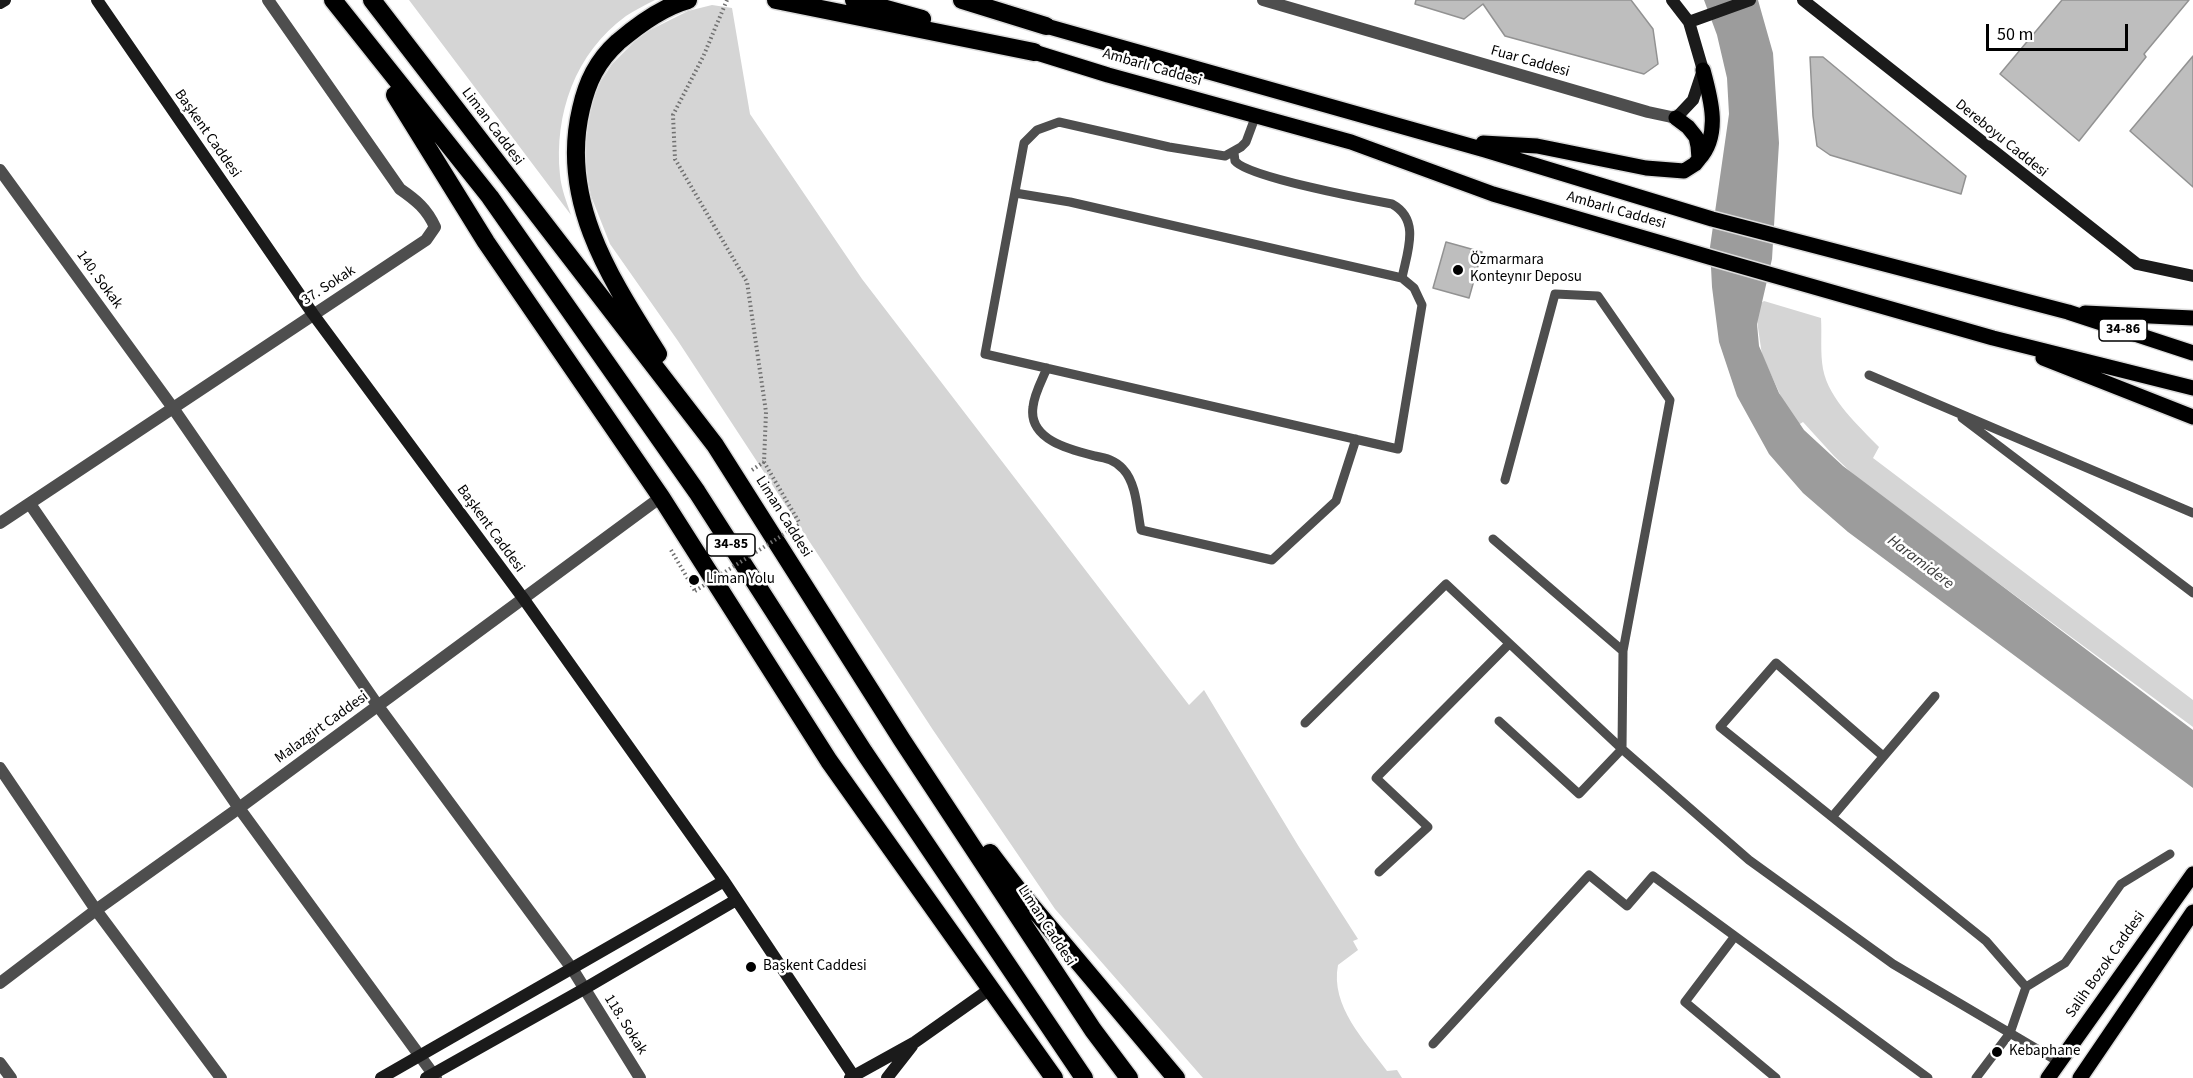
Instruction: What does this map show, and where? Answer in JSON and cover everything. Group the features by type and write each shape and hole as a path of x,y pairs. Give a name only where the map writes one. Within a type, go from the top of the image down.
{"highway":[{"path":"333,0 355,30 486,242 661,497 829,761 1054,1078"},
{"name":"Liman Caddesi","path":"372,0 716,445 902,740 1093,1030 1129,1078"},
{"path":"688,0 679,2 637,25 603,56 586,86 576,130 576,173 587,224 613,282 716,445"},
{"path":"776,0 1034,52"},
{"path":"854,0 1034,52"},
{"path":"962,0 1046,26"},
{"name":"34-85","path":"355,30 490,197 697,492 864,752 1084,1078"},
{"path":"902,740 1018,890 1176,1078"}],"main road":[{"name":"Ambarlı Caddesi","path":"1046,26 1453,141 1712,219 2068,312 2193,353"},
{"name":"Ambarlı Caddesi","path":"1034,52 1107,75 1351,142 1502,197 1993,338 2193,388"},
{"path":"1453,141 1537,146 1646,168 1684,171 1695,164 1706,152 1712,136 1713,109 1703,70"},
{"path":"1676,118 1696,137 1699,159"},
{"path":"2068,312 2193,318"},
{"path":"1993,338 2193,417"},
{"name":"Salih Bozok Caddesi","path":"2048,1078 2193,874"},
{"path":"2080,1078 2193,912"}],"street":[{"path":"0,3 5,0"},
{"name":"Başkent Caddesi","path":"97,0 313,314 523,598 724,881 853,1077"},
{"name":"37. Sokak","path":"0,523 426,240 435,227 429,213 400,189 268,0"},
{"path":"1672,0 1695,20 1703,70 1693,100 1676,118"},
{"path":"1695,20 1750,0"},
{"name":"Dereboyu Caddesi","path":"1803,0 2137,264 2193,276"},
{"name":"Fuar Caddesi","path":"1269,1 1648,112 1676,118"},
{"name":"140. Sokak","path":"0,170 173,408 378,706"},
{"name":"Malazgirt Caddesi","path":"0,983 96,910 239,808 661,497"},
{"path":"30,504 239,808 421,1056 432,1077 736,900"},
{"name":"118. Sokak","path":"378,706 573,970 640,1078"},
{"path":"0,768 96,910 221,1078"},
{"path":"381,1078 573,970 724,881"},
{"path":"853,1077 915,1042 990,988"},
{"path":"887,1078 915,1042"},
{"path":"0,1063 11,1078"}],"lane":[{"path":"1015,193 1082,204 1402,278 1414,288 1422,305 1398,449 985,354 1024,143 1037,130 1059,122 1191,151 1225,156 1233,153 1246,142 1256,116"},
{"path":"1233,153 1235,161 1244,168 1397,207 1406,216 1411,232 1402,278"},
{"path":"1499,721 1579,794 1622,749 1623,651 1670,400 1598,296 1555,294 1506,480"},
{"path":"1047,368 1032,406 1033,416 1040,432 1051,442 1103,457 1118,464 1132,483 1141,530 1272,560 1336,501 1356,439"},
{"path":"1869,375 2193,513"},
{"path":"1951,409 2193,593"},
{"path":"1493,539 1623,651"},
{"path":"1305,723 1446,584 1622,749 1749,860 1893,964 2059,1062"},
{"path":"1379,872 1428,827 1376,778 1509,644"},
{"path":"1883,756 1776,663 1720,727 1986,941 2026,987"},
{"path":"1832,817 1935,696"},
{"path":"1976,1078 2010,1033 2026,987 2065,963 2121,884 2170,854"},
{"path":"1433,1044 1590,874 1627,906 1653,876 1928,1078"},
{"path":"1735,936 1685,1002 1776,1078"}],"path":[{"path":"670,550 695,591 800,524 764,462 766,412 747,282 675,159 673,115 703,57 727,0"}],"shaded area":[{"path":"409,0 655,0 626,16 608,31 581,66 572,86 565,108 559,152 561,180 571,215"},
{"path":"712,5 732,8 750,114 862,279 1189,705 1204,690 1358,939 1353,941 1358,950 1338,965 1339,995 1351,1022 1369,1048 1387,1071 1397,1070 1402,1078 1203,1078 1055,909 933,730 678,341 610,244 591,196 581,142 590,98 612,64 642,34 688,11"},
{"path":"1764,301 1821,318 1822,363 1826,380 1838,402 1879,447 1873,458 2193,700 2193,727 1859,480 1803,422 1795,427 1762,355 1755,307"}],"water":[{"name":"Haramidere","path":"1704,0 1758,0 1773,53 1779,143 1772,259 1757,324 1759,346 1779,393 1804,430 1843,466 2193,730 2193,788 1848,532 1803,493 1769,454 1737,396 1719,342 1710,247 1729,114 1727,78 1717,35"}],"building":[{"path":"1416,0 1631,0 1653,29 1658,64 1644,74 1505,36 1483,4 1464,19 1415,4"},
{"path":"2062,0 2189,0 2144,54 2146,57 2079,141 2000,74"},
{"path":"2193,56 2193,187 2130,131"},
{"path":"1810,57 1823,57 1966,176 1961,194 1830,155 1817,146"},
{"name":"Özmarmara Konteynır Deposu","path":"1446,242 1482,252 1469,298 1433,288"}],"place":[{"name":"Özmarmara Konteynır Deposu","path":"1458,270"},
{"name":"Liman Yolu","path":"694,580"},
{"name":"Başkent Caddesi","path":"751,967"},
{"name":"Kebaphane","path":"1997,1052"}]}
